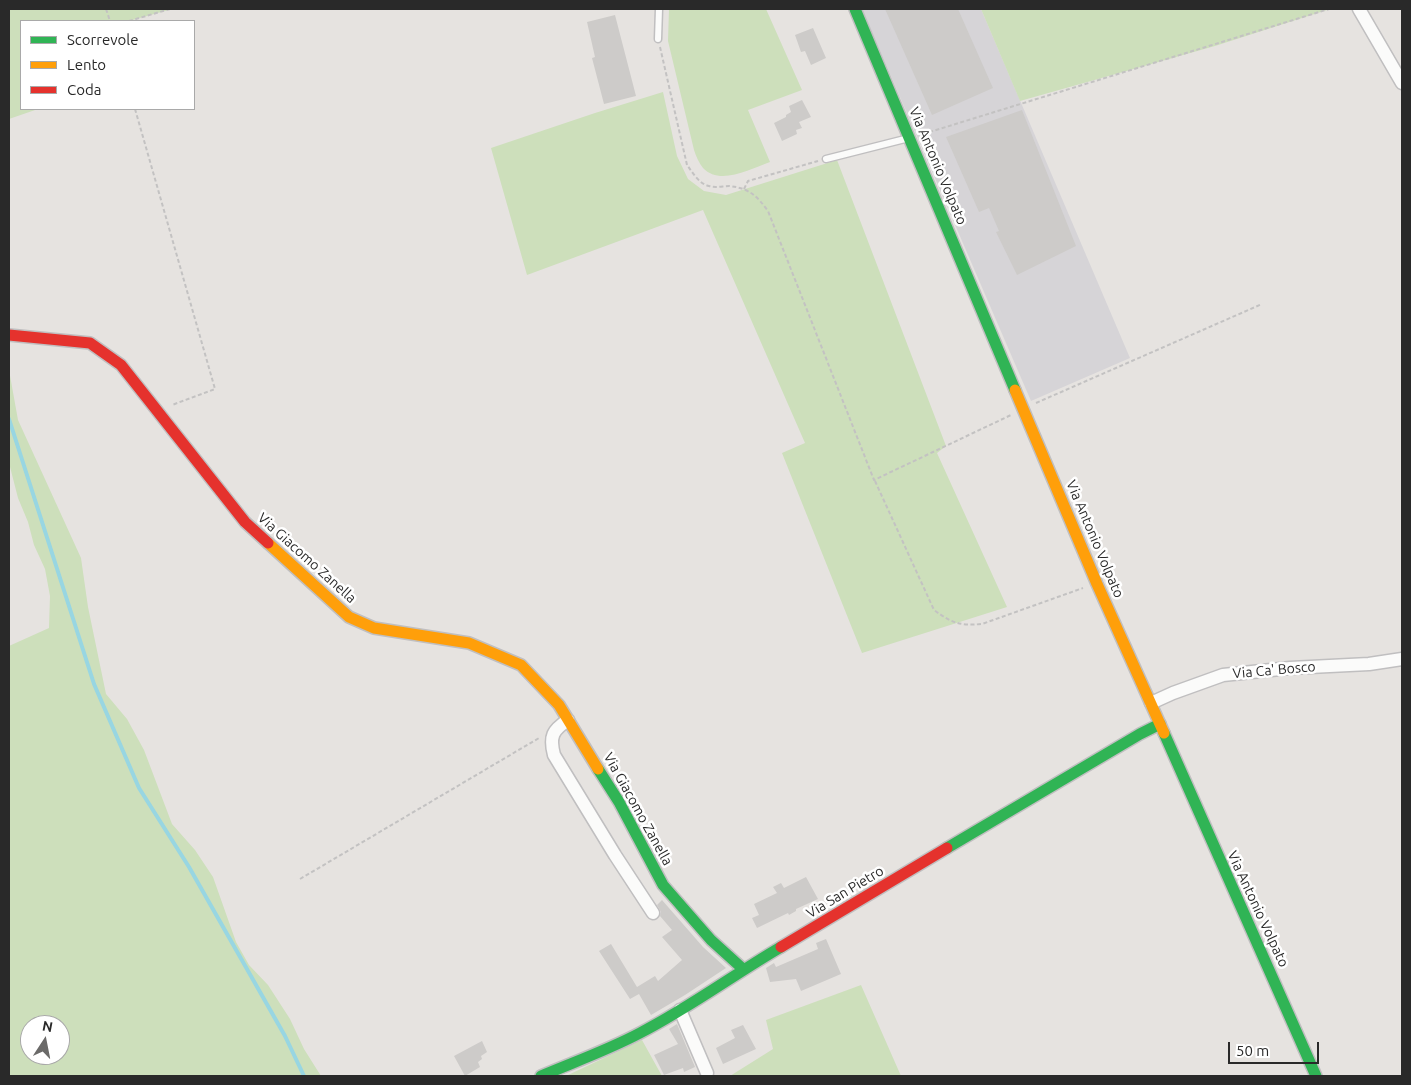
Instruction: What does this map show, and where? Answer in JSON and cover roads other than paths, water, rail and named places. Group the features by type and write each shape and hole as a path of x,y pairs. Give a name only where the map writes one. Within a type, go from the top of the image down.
{"street":[{"name":"Via Antonio Volpato","path":"855,9 1097,584 1316,1076"},
{"path":"1359,9 1402,83"},
{"name":"Via Giacomo Zanella","path":"9,335 90,343 121,365 245,522 349,617 374,628 469,643 521,665 559,705 619,802 663,885 711,940 744,969"},
{"name":"Via Ca' Bosco","path":"1151,704 1173,693 1223,674 1369,664 1402,659"},
{"path":"568,720 556,728 552,737 554,755 653,913"},
{"name":"Via San Pietro","path":"541,1076 639,1034 744,969 1140,734 1160,724"},
{"path":"680,1010 705,1070"}],"lane":[{"path":"658,40 659,9"},
{"path":"826,159 910,138"}],"waterway":[{"path":"9,419 94,684 139,788 189,867 285,1036 304,1076"}]}
